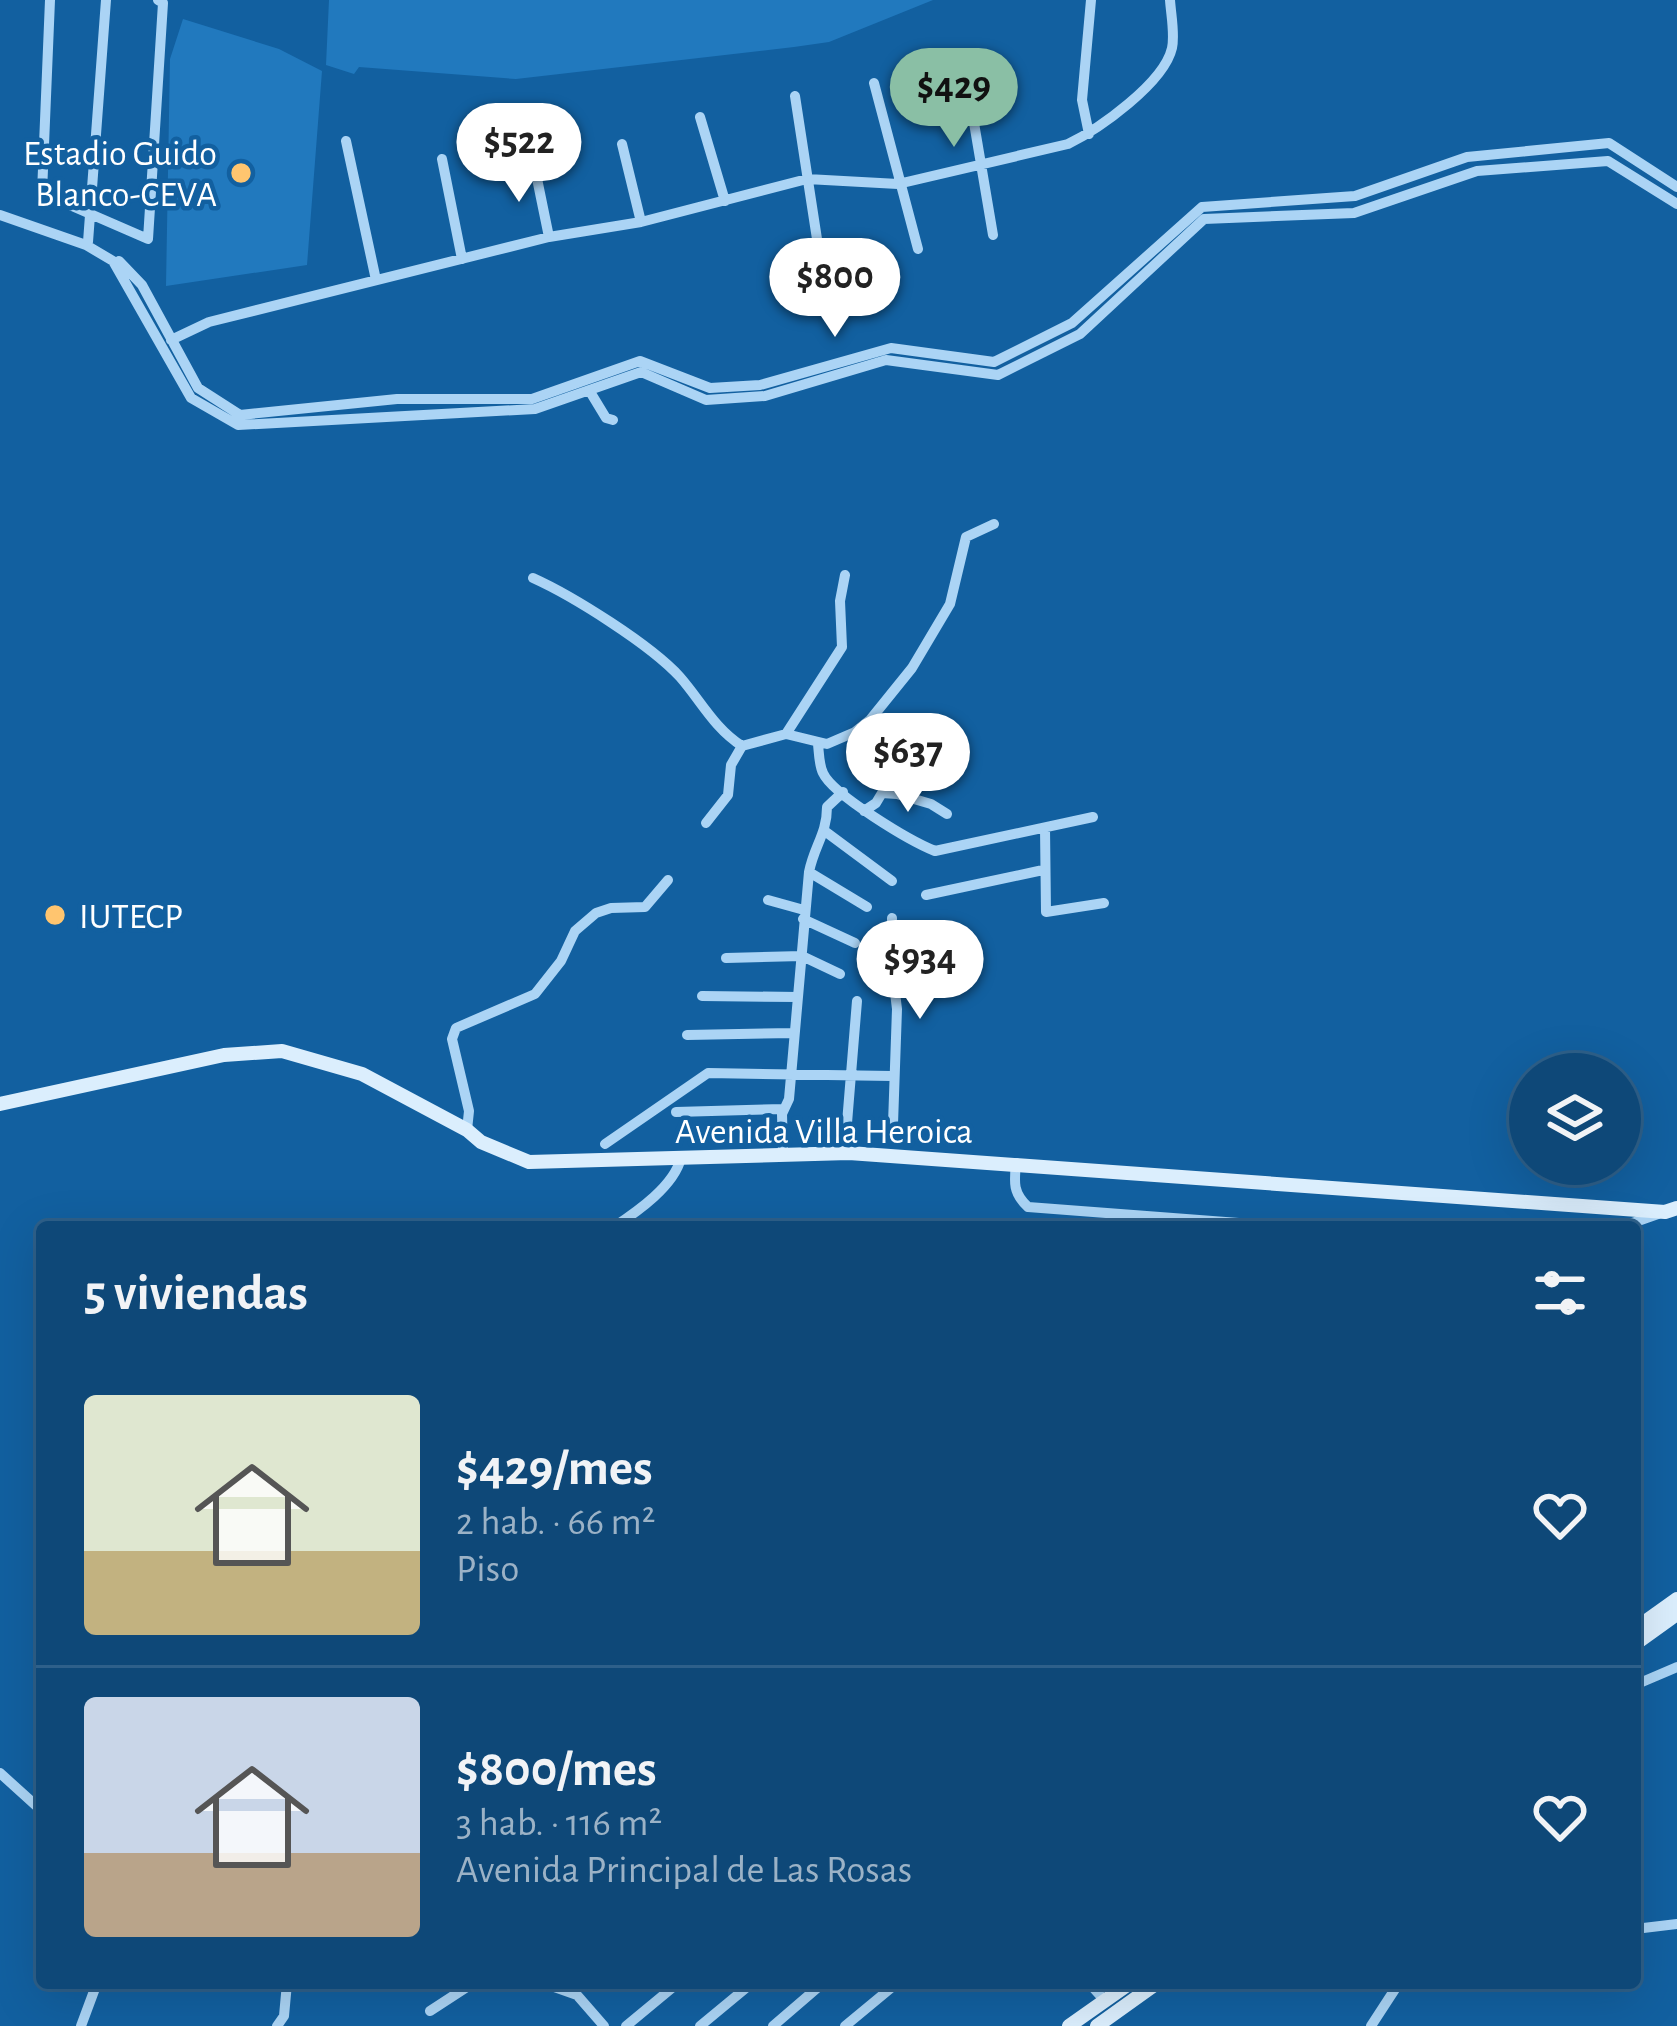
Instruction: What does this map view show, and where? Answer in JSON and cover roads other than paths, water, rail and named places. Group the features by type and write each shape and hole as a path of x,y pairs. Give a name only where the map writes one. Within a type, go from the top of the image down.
{"main road":[{"name":"Avenida Villa Heroica","path":"0,1104 224,1055 282,1051 362,1074 481,1142 529,1162 849,1153 1671,1210"},
{"path":"1641,1625 1677,1599"},
{"path":"1641,1640 1677,1614"},
{"path":"1069,2026 1122,1989"},
{"path":"1097,2026 1149,1989"}],"street":[{"path":"50,0 42,193 148,239 163,3 158,0"},
{"path":"88,242 106,0"},
{"path":"1089,134 1082,100 1091,0"},
{"path":"171,340 209,322 807,178 898,184 1068,144 1089,134 1161,74 1172,47 1170,0"},
{"path":"963,58 993,235"},
{"path":"874,83 918,249"},
{"path":"795,96 817,239"},
{"path":"700,117 725,200"},
{"path":"346,141 376,280"},
{"path":"0,212 88,242 116,258 142,285 198,388 240,415 397,399 532,399 640,361 710,388 760,385 891,348 994,362 1072,323 1202,207 1355,196 1467,157 1609,143 1677,187"},
{"path":"622,144 641,221"},
{"path":"442,159 462,259"},
{"path":"0,212 86,245 113,262 191,398 238,425 535,409 641,371 706,400 765,397 886,360 998,375 1080,334 1204,219 1354,213 1477,171 1608,161 1677,204"},
{"path":"534,164 550,237"},
{"path":"589,390 606,418 613,420"},
{"path":"706,824 728,795 731,765 742,746 786,734 818,744 838,741 890,700 950,604 966,537 994,524"},
{"path":"786,734 842,646 840,601 845,575"},
{"path":"533,578 568,594 676,672 718,727 742,746"},
{"path":"818,744 822,772 832,785 864,811 934,851 1093,817"},
{"path":"897,794 885,786 891,771 903,764 922,763"},
{"path":"783,1153 809,872 826,832 827,807 843,792"},
{"path":"864,811 882,793 931,805 946,814"},
{"path":"1046,828 1046,912 1104,903"},
{"path":"826,832 892,881"},
{"path":"926,895 1043,870"},
{"path":"809,872 867,907"},
{"path":"467,1130 469,1112 452,1039 456,1028 535,994 561,961 579,926 604,909 645,907 668,880"},
{"path":"768,900 855,943"},
{"path":"892,918 897,1009 893,1124"},
{"path":"725,958 802,956 840,974"},
{"path":"702,996 798,997"},
{"path":"848,1123 856,1001"},
{"path":"687,1035 794,1034"},
{"path":"605,1144 708,1073 892,1076"},
{"path":"676,1112 784,1109"},
{"path":"621,1221 664,1186 680,1167 681,1158"},
{"path":"1016,1163 1014,1186 1028,1207 1211,1221"},
{"path":"1639,1221 1671,1210"},
{"path":"1641,1682 1677,1666"},
{"path":"0,1773 36,1805"},
{"path":"1641,1928 1677,1924"},
{"path":"81,2026 95,1989"},
{"path":"286,1989 281,2021 298,2026"},
{"path":"430,2012 463,1989"},
{"path":"560,1989 577,1995 604,2026"},
{"path":"626,2026 671,1989"},
{"path":"700,2026 745,1989"},
{"path":"773,2026 816,1989"},
{"path":"845,2026 890,1989"},
{"path":"1094,1989 1105,2001"},
{"path":"1371,2026 1395,1989"}],"place":[{"name":"Estadio Guido Blanco-CEVA","path":"241,173"},
{"name":"IUTECP","path":"55,915"}]}
